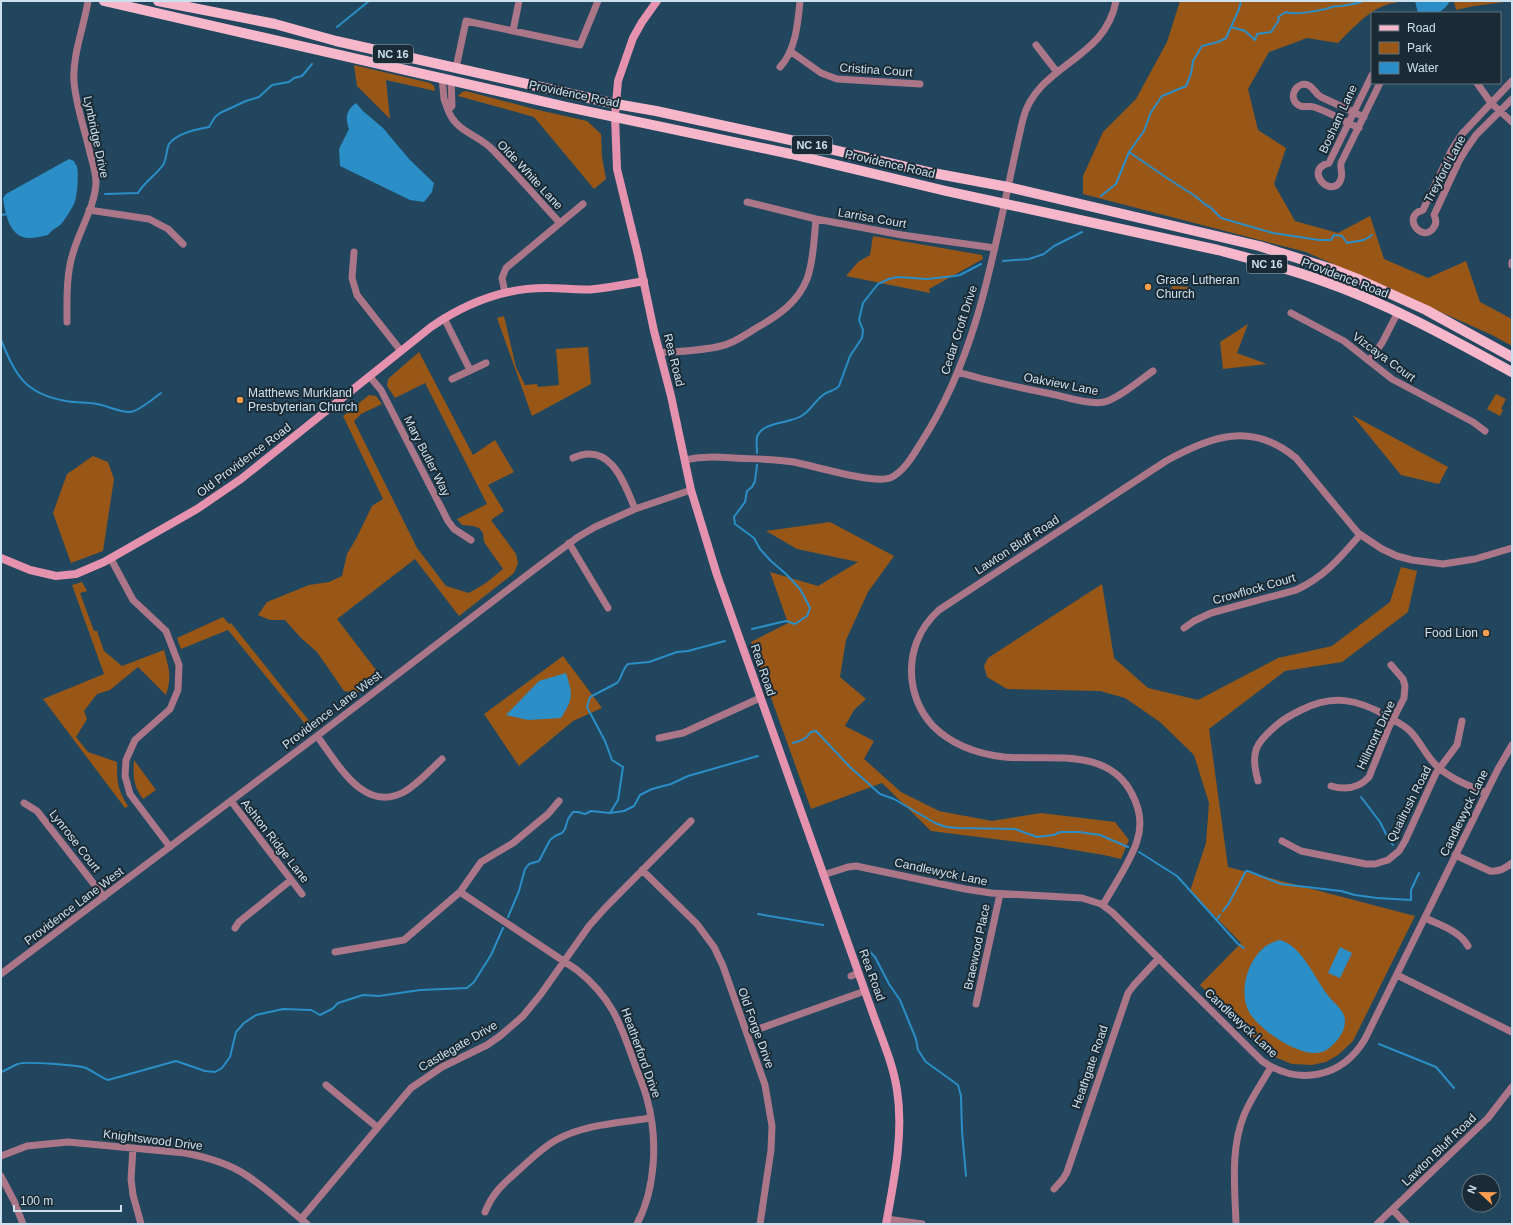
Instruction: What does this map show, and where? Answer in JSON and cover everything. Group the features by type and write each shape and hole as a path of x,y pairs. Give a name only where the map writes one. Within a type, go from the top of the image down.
{"main road":[{"name":"Providence Road","path":"104,1 560,105 791,154 1005,204 1218,250 1320,280 1398,312 1512,372"},
{"name":"Providence Road","path":"158,1 187,4 456,68 616,104 656,111 795,141 933,173 1008,187 1259,246 1332,269 1360,280 1426,310 1512,357"},
{"name":"Rea Road","path":"656,1 642,22 629,47 618,81 614,116 617,170 644,281 691,490 717,575 823,875 855,975 865,991 893,1072 899,1109 899,1136 887,1221"},
{"name":"Old Providence Road","path":"1,558 40,573 63,576 84,571 111,558 197,510 236,483 401,351 444,318 461,308 480,300 532,288 574,290 595,289 644,281"}],"street":[{"name":"Lynbridge Drive","path":"67,322 68,279 71,260 95,193 95,175 74,81 75,66 88,1"},
{"path":"513,30 519,1"},
{"path":"456,68 466,21 580,45 598,1"},
{"path":"780,67 790,51 796,30 800,1"},
{"name":"Cedar Croft Drive","path":"685,460 706,457 776,460 808,465 858,476 886,479 895,475 903,468 918,448 942,407 958,372 981,300 995,248 1024,116 1029,104 1036,92 1046,82 1093,45 1101,36 1112,17 1116,1"},
{"path":"1036,45 1057,72"},
{"name":"Cristina Court","path":"790,51 821,73 836,79 920,84"},
{"name":"Bosham Lane","path":"1371,77 1329,163 1322,166 1318,174 1320,181 1325,185 1331,187 1338,183 1342,176 1340,168 1380,84"},
{"name":"Olde White Lane","path":"447,78 444,99 448,110 456,123 466,132 492,149 560,223"},
{"name":"Treyford Lane","path":"1512,81 1462,134 1449,156 1423,210 1417,213 1413,220 1415,227 1420,232 1427,232 1433,228 1436,222 1434,215 1459,161 1476,135 1512,99"},
{"path":"1359,128 1310,106 1302,107 1296,103 1293,96 1295,89 1298,86 1306,84 1312,88 1316,94 1364,117"},
{"path":"1478,84 1499,112 1512,122"},
{"path":"1310,106 1314,101 1316,94"},
{"path":"1449,156 1459,161"},
{"path":"1329,163 1336,164 1340,168"},
{"name":"Larrisa Court","path":"747,202 816,219 902,235 995,248"},
{"path":"505,293 502,278 506,268 583,204"},
{"path":"88,210 150,219 168,229 183,244"},
{"path":"1423,210 1431,212 1434,215"},
{"path":"660,353 720,346 733,343 788,308 796,298 807,279 811,261 816,219"},
{"path":"354,252 352,278 357,295 401,351"},
{"path":"1369,361 1382,343 1398,312"},
{"name":"Vizcaya Court","path":"1291,313 1338,337 1392,379 1473,422 1485,431"},
{"path":"444,318 470,370"},
{"path":"452,379 486,363"},
{"name":"Oakview Lane","path":"958,372 1064,397 1102,403 1114,398 1153,371"},
{"name":"Mary Butler Way","path":"370,377 381,390 448,521 454,529 472,540"},
{"name":"Lawton Bluff Road","path":"1103,905 1138,840 1138,810 1131,792 1116,774 1106,767 1090,761 989,755 960,745 938,730 922,711 917,700 912,681 912,656 917,640 922,629 934,614 959,595 1166,461 1192,447 1221,438 1236,436 1256,437 1272,442 1287,451 1296,458 1360,535 1396,556 1428,563 1443,564 1464,561 1512,548"},
{"path":"573,458 582,454 595,455 604,459 616,468 623,479 635,508"},
{"name":"Providence Lane West","path":"2,971 104,897 318,736 569,544 595,527 635,508 691,490"},
{"name":"Crowflock Court","path":"1184,628 1194,620 1211,613 1296,590 1308,585 1327,571 1360,535"},
{"path":"569,544 608,608"},
{"path":"111,558 133,600 166,631 179,665 178,690 170,709 135,740 126,760 125,776 130,794 170,847"},
{"name":"Hillmont Drive","path":"1331,786 1337,788 1355,787 1369,777 1381,747 1403,701 1405,690 1401,677 1391,665"},
{"path":"659,738 683,733 760,698"},
{"path":"1258,781 1254,768 1254,756 1258,744 1278,723 1316,703 1332,700 1358,703 1377,710 1394,720 1410,731 1429,758 1439,768 1447,774 1486,794"},
{"name":"Quailrush Road","path":"1282,841 1301,851 1362,864 1375,864 1384,861 1399,851 1405,841 1431,782 1439,768 1455,748 1462,721"},
{"path":"318,736 353,783 364,792 377,796 391,796 405,792 442,759"},
{"name":"Candlewyck Lane","path":"823,875 856,866 965,889 1000,894 1069,896 1082,898 1103,905 1159,958 1262,1061 1271,1067 1288,1074 1305,1076 1317,1074 1329,1071 1345,1062 1358,1050 1365,1039 1455,855 1512,745"},
{"name":"Ashton Ridge Lane","path":"231,801 302,894"},
{"path":"335,952 404,940 460,892 481,862 513,843 548,814 559,801"},
{"name":"Lynrose Court","path":"24,803 37,811 104,897"},
{"name":"Castlegate Drive","path":"301,1219 377,1126 404,1096 420,1081 442,1067 487,1045 512,1026 533,1005 589,926 691,821"},
{"path":"1455,855 1490,871 1502,869 1512,863"},
{"name":"Old Forge Drive","path":"642,870 697,924 711,943 722,966 765,1085 772,1126 760,1224"},
{"path":"235,928 239,922 291,880"},
{"name":"Heatherford Drive","path":"460,892 589,979 615,1011 624,1032 652,1118 654,1143 650,1180 647,1200 637,1224"},
{"name":"Braewood Place","path":"976,1004 1000,894"},
{"path":"1425,918 1453,932 1462,938 1468,946"},
{"name":"Heathgate Road","path":"1054,1189 1063,1180 1066,1172 1126,997 1134,985 1159,958"},
{"path":"1397,975 1512,1032"},
{"path":"746,1033 865,991"},
{"path":"1236,1224 1234,1159 1239,1129 1244,1114 1271,1067"},
{"path":"326,1085 377,1126"},
{"name":"Lawton Bluff Road","path":"1378,1224 1488,1118 1512,1087"},
{"path":"485,1212 498,1188 537,1153 557,1140 567,1135 588,1129 652,1118"},
{"name":"Knightswood Drive","path":"1,1156 27,1146 59,1142 78,1142 201,1156 233,1168 260,1186 307,1224"},
{"path":"133,1148 131,1180 140,1224"},
{"path":"1,1176 14,1201 23,1224"},
{"path":"1393,1210 1406,1224"},
{"path":"887,1221 922,1224"}],"green space":[{"path":"1180,1 1408,1 1387,5 1371,12 1338,43 1307,38 1269,52 1248,89 1258,130 1286,148 1274,184 1295,221 1338,233 1370,216 1384,259 1428,278 1466,261 1480,302 1512,319 1512,346 1492,335 1306,252 1083,194 1083,176 1103,132 1136,99 1167,42"},
{"path":"1454,1 1512,1 1456,10"},
{"path":"354,65 430,83 434,86 435,91 386,80 390,119 357,86"},
{"path":"466,91 587,121 601,134 602,157 606,179 594,189 534,117 458,96 462,92"},
{"path":"873,236 982,255 983,259 929,289 930,293 846,276 858,262 870,255"},
{"path":"1172,286 1190,287 1189,298 1177,298 1178,294 1170,294"},
{"path":"504,316 516,367 525,385 537,384 538,387 559,385 556,349 588,347 591,384 532,416 497,318"},
{"path":"1248,324 1237,353 1267,364 1223,369 1220,342"},
{"path":"419,352 473,455 495,440 514,472 488,485 504,511 491,520 516,554 518,563 514,573 459,616 415,559 337,619 380,675 357,693 344,691 317,652 301,638 285,620 270,620 258,615 267,602 309,585 329,582 342,576 347,554 372,506 383,499 343,416 369,395 376,396 382,404 361,414 354,421 417,548 446,586 469,593 486,583 503,569 484,542 483,533 479,528 462,525 457,519 487,504 425,383 395,398 387,386 388,379"},
{"path":"1496,394 1506,399 1501,409 1503,410 1500,416 1487,409"},
{"path":"1352,415 1448,467 1439,484 1401,475"},
{"path":"93,456 108,462 114,479 103,551 71,563 53,513 67,474"},
{"path":"830,522 894,556 868,592 846,640 840,677 866,699 854,710 845,726 874,741 864,759 901,792 939,811 992,821 1041,813 1115,822 1129,840 1121,859 1050,846 931,831 882,783 811,809 751,642 788,623 770,572 818,586 858,562 797,549 766,531"},
{"path":"1401,567 1417,571 1408,612 1342,662 1285,671 1209,729 1228,867 1415,916 1353,1041 1338,1055 1326,1062 1312,1065 1292,1064 1272,1056 1200,985 1241,943 1190,891 1206,843 1209,803 1194,755 1160,722 1125,698 1100,691 1007,689 987,677 984,666 988,658 1102,584 1114,658 1148,688 1198,700 1278,658 1332,646 1390,602"},
{"path":"82,582 87,591 80,593 94,631 97,631 104,651 122,666 164,650 168,668 169,683 166,695 138,667 110,690 97,694 84,711 87,719 76,737 88,752 117,762 118,785 128,806 125,808 43,699 104,674 72,585"},
{"path":"223,617 229,624 231,623 314,727 310,730 228,630 181,649 177,638"},
{"path":"563,656 602,708 573,721 519,766 484,714"},
{"path":"134,760 156,790 143,799 134,780"}],"water":[{"path":"1415,1 1450,1 1447,6 1438,12 1418,12"},
{"path":"356,103 383,128 410,160 434,183 432,192 424,202 410,200 340,166 339,149 349,129 347,114 350,108"},
{"path":"69,159 74,161 77,166 78,175 75,201 65,219 48,235 29,238 22,237 17,234 9,223 3,198 6,194"},
{"path":"566,673 571,697 561,718 528,720 506,715 539,681"},
{"path":"1280,940 1288,943 1301,955 1327,994 1343,1013 1345,1025 1340,1037 1328,1049 1319,1053 1297,1049 1273,1036 1254,1019 1245,1002 1244,991 1246,980 1254,959 1270,944"},
{"path":"1340,947 1352,953 1340,978 1328,973"}],"waterway":[{"path":"337,27 369,1"},
{"path":"1101,196 1116,184 1129,152 1144,131 1151,112 1162,96 1186,86 1191,74 1193,61 1202,46 1218,42 1226,38 1241,1"},
{"path":"1231,27 1245,31 1255,40 1257,34 1271,32 1279,20 1278,17 1286,12 1309,12 1363,1"},
{"path":"105,194 138,193 143,185 163,165 168,146 177,137 188,132 209,127 215,117 220,113 246,101 259,97 272,85 289,82 294,78 302,76 312,64"},
{"path":"1129,152 1195,196 1210,207 1221,218 1273,233 1319,240 1331,240 1334,235 1342,236 1347,243 1364,240 1372,235"},
{"path":"1,215 8,214"},
{"path":"1003,261 1029,259 1044,254 1054,246 1082,232"},
{"path":"757,453 757,437 760,432 771,425 798,418 808,411 823,395 839,386 850,356 862,338 863,330 859,320 863,303 878,284 897,277 927,279 955,276 981,264"},
{"path":"1,340 17,373 24,381 31,388 52,398 70,402 97,404 130,412 141,407 161,393"},
{"path":"752,629 786,621 795,624 807,616 810,608 800,589 760,549 754,538 735,524 734,517 745,502 747,491 752,487 755,481 757,465"},
{"path":"610,813 618,800 623,767 612,760 605,741 587,707 590,697 617,683 624,668 628,664 649,662 677,652 688,651 725,641"},
{"path":"793,743 803,739 811,732 816,731 850,767 880,794 894,799 935,823 946,827 1015,829 1037,837 1054,835 1060,832 1079,832 1100,835 1128,847"},
{"path":"508,917 519,891 525,869 529,864 539,861 550,840 562,833 565,829 568,819 573,812 585,814 591,811 610,813 624,811 634,806 640,795 652,789 671,784 688,776 758,756"},
{"path":"1361,797 1380,822 1393,845"},
{"path":"1139,852 1177,876 1238,944 1244,948"},
{"path":"1223,911 1229,903 1246,871 1281,884 1341,891 1355,895 1377,898 1411,900 1411,890 1419,873"},
{"path":"758,914 823,925"},
{"path":"1217,919 1220,915"},
{"path":"1,1072 23,1063 52,1064 86,1068 108,1080 176,1061 205,1071 215,1072 222,1068 230,1057 236,1032 244,1023 256,1015 283,1009 311,1010 320,1015 332,1009 338,1003 363,995 379,996 420,990 467,988 474,982 491,955 503,928"},
{"path":"867,949 875,957 889,984 900,1000 916,1039 918,1050 926,1062 958,1085 961,1096 966,1176"},
{"path":"1379,1044 1436,1067 1454,1088"}],"place":[{"name":"Grace Lutheran Church","path":"1148,287"},
{"name":"Matthews Murkland Presbyterian Church","path":"240,400"},
{"name":"Food Lion","path":"1486,633"}]}
